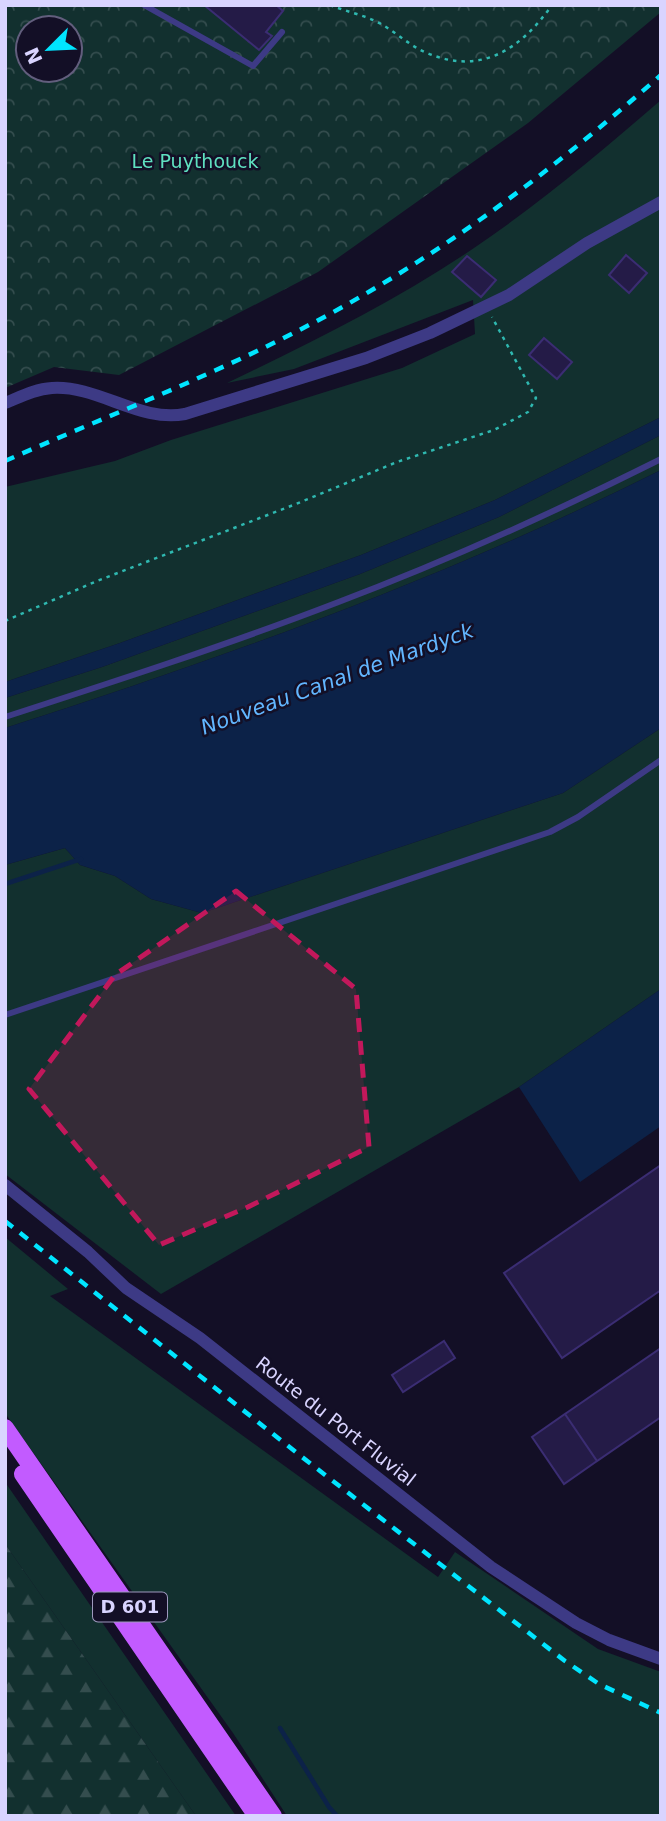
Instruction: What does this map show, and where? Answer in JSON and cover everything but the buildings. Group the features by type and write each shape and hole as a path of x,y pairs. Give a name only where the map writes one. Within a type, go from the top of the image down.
{"main road":[{"name":"D 601","path":"5,1428 273,1816"},
{"name":"D 601","path":"5,1448 257,1816"}],"street":[{"path":"5,403 41,389 63,388 110,399 156,415 172,416 398,347 509,295 594,239 661,202"},
{"name":"Route du Port Fluvial","path":"5,1185 88,1252 126,1288 200,1338 491,1567 576,1623 609,1640 661,1659"}],"lane":[{"path":"148,6 253,66 282,32"},
{"path":"5,717 180,660 338,603 560,508 661,459"},
{"path":"5,1015 550,832 588,810 661,760"}],"path":[{"path":"330,5 383,24 404,41 428,54 470,61 486,60 524,40 552,5"},
{"path":"5,621 97,581 397,462 494,430 527,412 536,398 486,307"}],"highlighted area":[{"path":"236,891 356,989 369,1147 248,1207 159,1245 29,1089 115,975"}],"green space":[{"name":"Le Puythouck","path":"5,5 661,5 661,12 528,123 318,272 119,375 54,367 5,388"},
{"path":"661,100 661,417 495,500 361,555 5,682 5,487 115,461 171,440 402,368 475,334 473,300 294,369 227,383 353,320 444,267 546,196"},
{"path":"661,435 661,470 501,545 256,643 5,728 5,698 102,667 360,574 499,517"},
{"path":"661,728 661,989 519,1087 161,1294 5,1174 5,865 65,848 80,865 115,876 151,899 202,913 563,793"},
{"path":"5,1237 68,1289 50,1296 438,1577 455,1552 598,1649 661,1672 661,1816 287,1816 233,1733 5,1413"},
{"path":"5,1482 236,1816 196,1816 5,1544"},
{"path":"5,1544 196,1816 5,1816"}],"water":[{"path":"661,417 661,435 499,517 360,574 102,667 5,698 5,682 361,555 495,500"},
{"name":"Nouveau Canal de Mardyck","path":"661,470 661,728 563,793 202,913 151,899 115,876 80,865 65,848 5,865 5,728 173,672 338,612 501,545"},
{"path":"661,989 661,1126 580,1182 519,1087"}],"waterway":[{"path":"5,884 81,859"},
{"path":"280,1728 337,1816"}],"railway":[{"path":"5,461 236,361 358,298 450,241 494,210 579,145 661,75"},
{"path":"5,1221 565,1661 599,1684 661,1713"}]}
